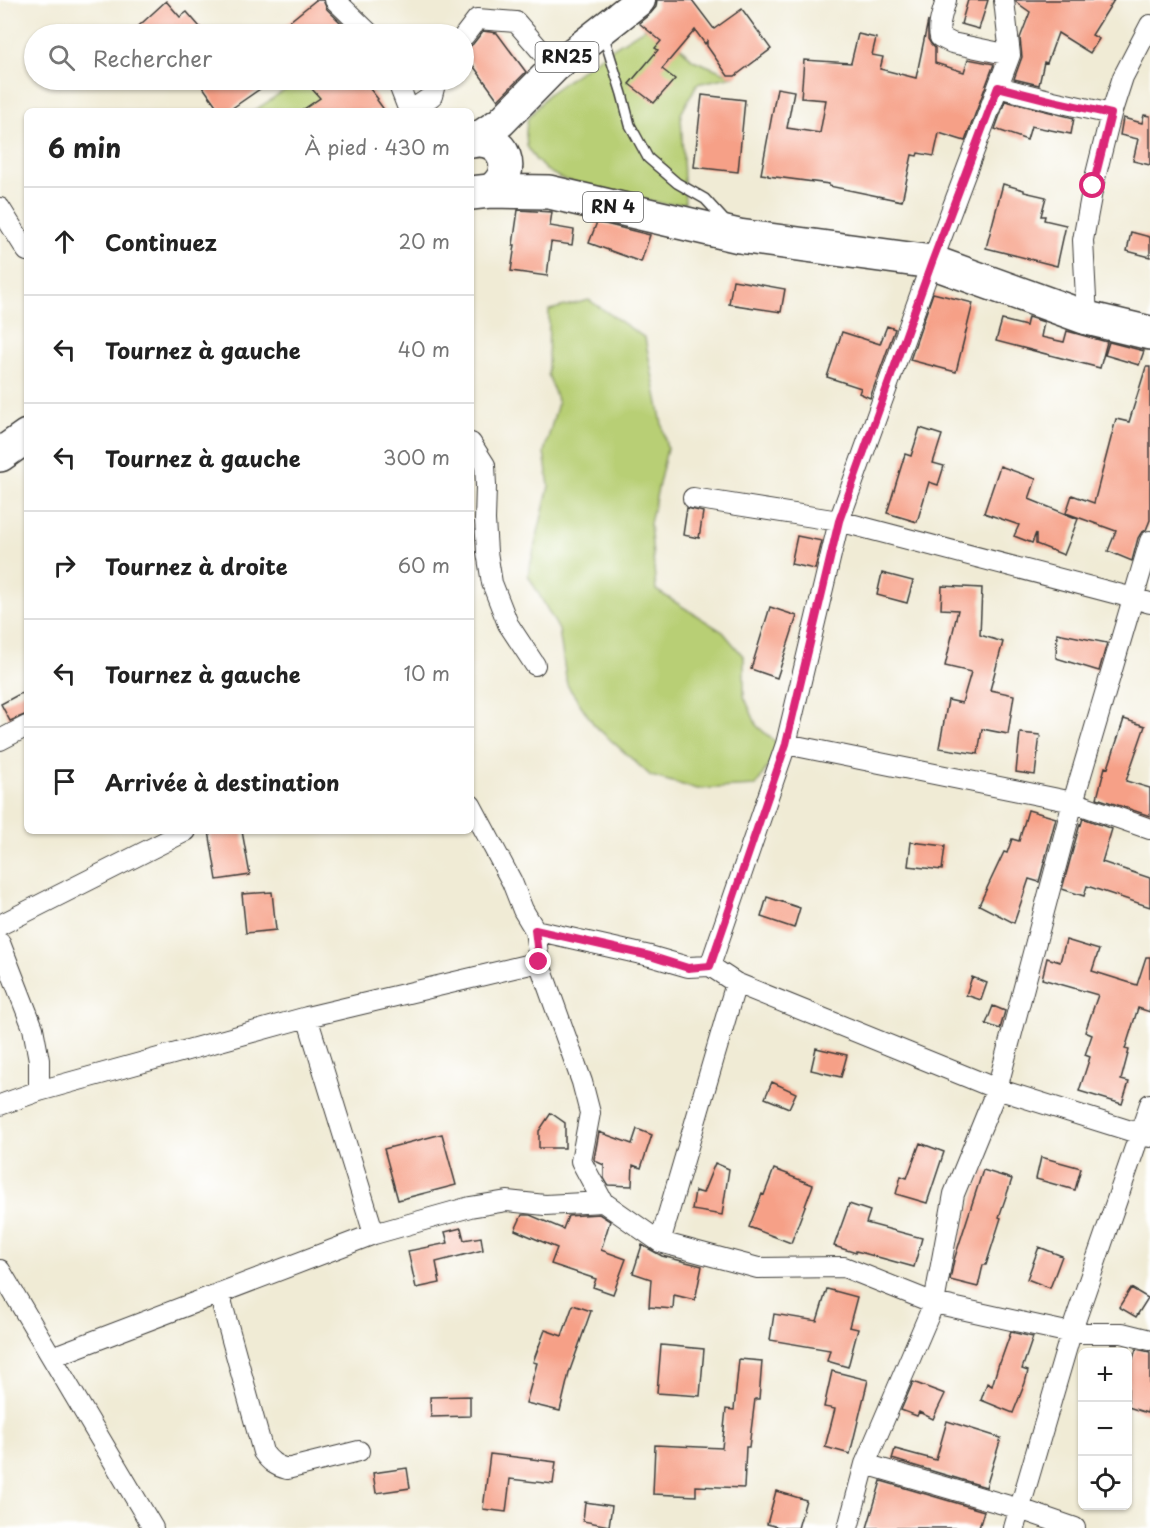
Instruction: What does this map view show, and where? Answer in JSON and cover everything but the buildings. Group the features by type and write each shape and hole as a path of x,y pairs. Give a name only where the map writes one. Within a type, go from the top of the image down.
{"highway":[{"path":"474,141 489,141 501,150 505,159 506,171 497,187 477,192"},
{"name":"RN 4","path":"505,159 549,192"},
{"name":"RN 4","path":"477,192 549,192 739,236 932,262 1087,318 1150,333"},
{"path":"0,455 24,438"}],"main road":[{"name":"RN25","path":"474,140 501,122 555,67 640,0"},
{"path":"501,122 505,159"}],"street":[{"path":"335,0 360,24"},
{"path":"946,0 940,23 940,37 952,43 1010,55"},
{"path":"710,966 786,744 839,521 932,262 1010,55 1004,0"},
{"path":"473,24 477,19 516,22 555,67"},
{"path":"1087,318 1083,240 1093,186 1123,77 1150,25"},
{"path":"998,87 1111,114"},
{"path":"401,90 408,108"},
{"path":"414,108 432,96 434,90"},
{"path":"0,208 24,246"},
{"path":"474,448 485,465 484,520 492,584 508,624 535,665"},
{"path":"693,498 839,521 1141,600"},
{"path":"848,1528 865,1464 934,1304 954,1194 997,1089 1073,802 1141,600 1150,541"},
{"path":"0,740 24,728"},
{"path":"786,744 1073,802 1150,829"},
{"path":"474,811 535,930 539,962 582,1082 590,1113 581,1161 603,1202 660,1242 758,1268 844,1267 934,1304 1071,1333 1122,1332 1150,1340"},
{"path":"0,925 180,834"},
{"path":"535,930 650,956 688,968 710,966 736,983 997,1089 1145,1136"},
{"path":"0,943 33,1028 39,1060 39,1091"},
{"path":"0,1105 39,1091 307,1017 539,962"},
{"path":"660,1242 736,983"},
{"path":"307,1017 374,1234"},
{"path":"1014,1528 1071,1333 1145,1136 1150,1104"},
{"path":"52,1357 374,1234 470,1207 507,1201 545,1205 603,1202"},
{"path":"0,1270 153,1528"},
{"path":"219,1293 263,1452 269,1461 287,1469 359,1451"},
{"path":"865,1464 1020,1509 1075,1528"}],"lane":[{"path":"602,28 630,125 648,158 678,183 705,199 739,236"}],"green space":[{"path":"661,18 671,38 693,60 733,76 697,84 681,114 685,203 664,204 562,179 546,170 527,146 527,120 548,94 613,48"},
{"path":"285,90 329,90 343,108 258,108"},
{"path":"589,300 645,338 667,449 650,523 656,590 723,632 744,657 744,696 757,726 780,746 756,786 697,789 651,776 595,726 567,685 559,630 528,575 549,486 544,452 558,403 548,374 549,310"}],"route":[{"path":"539,962 535,930 650,956 688,968 710,966 786,744 839,521 998,87 1111,114 1093,186"}]}
